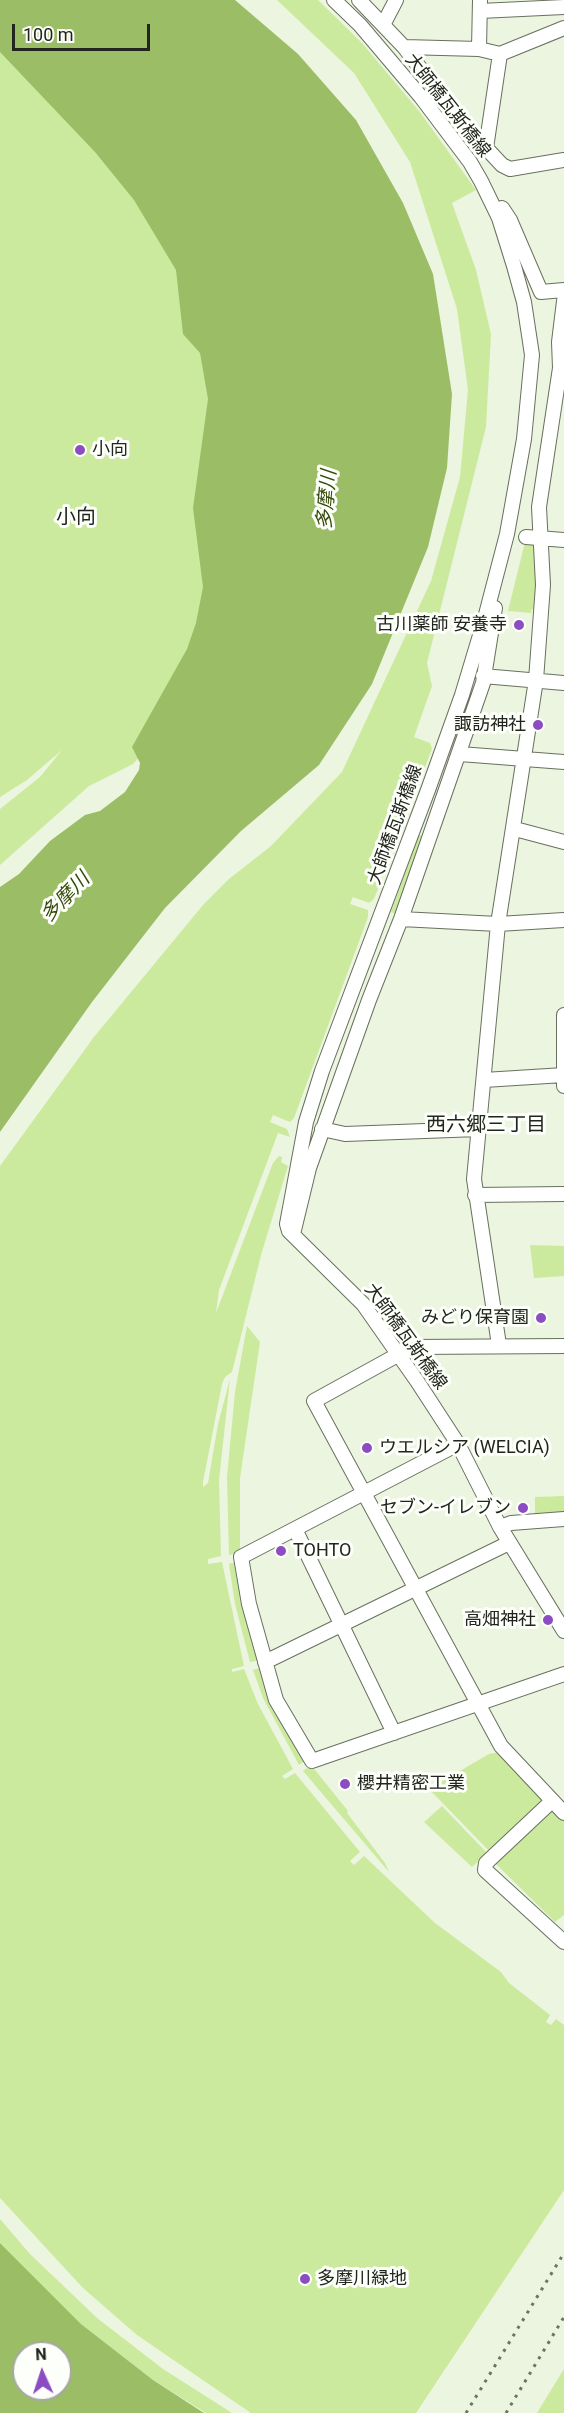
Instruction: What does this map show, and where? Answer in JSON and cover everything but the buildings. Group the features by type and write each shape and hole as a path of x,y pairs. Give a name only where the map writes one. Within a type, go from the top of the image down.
{"street":[{"name":"大師橋瓦斯橋線","path":"334,0 363,29 470,162 494,206 525,302 532,355 524,439 507,534 473,659 449,731 322,1071 306,1122 287,1224 292,1235 363,1304 398,1355 458,1444 509,1543 564,1631"},
{"path":"348,0 365,22 363,29"},
{"path":"360,0 404,47 460,120 509,171 564,160"},
{"path":"383,25 396,0"},
{"path":"479,49 480,6 564,7"},
{"path":"404,47 479,49 500,54 564,28"},
{"path":"486,148 500,54"},
{"path":"494,206 504,209 541,292 564,290"},
{"path":"499,1345 474,1179 498,924 526,759 536,680 543,585 539,507 559,408 559,342 564,301"},
{"path":"526,537 564,540"},
{"path":"292,1235 301,1196 322,1129 460,754 483,676 495,613 495,600 490,597"},
{"path":"483,676 564,683"},
{"path":"449,731 457,730 480,678 483,676"},
{"path":"460,754 564,762"},
{"path":"515,829 564,842"},
{"path":"401,919 498,924 564,920"},
{"path":"484,1080 564,1078 564,1015"},
{"path":"322,1129 345,1134 478,1129"},
{"path":"475,1195 564,1194"},
{"path":"564,1346 415,1346 314,1401 501,1746 564,1813"},
{"path":"458,1444 241,1557 249,1604 272,1690 281,1710 312,1761 564,1674"},
{"path":"500,1527 564,1519"},
{"path":"294,1529 394,1733"},
{"path":"266,1662 509,1543"},
{"path":"552,1800 486,1863 485,1870 564,1942"}],"shaded area":[{"name":"多摩川緑地","path":"277,0 318,0 362,43 419,111 476,190 452,203 476,270 491,334 486,427 427,663 432,686 414,737 430,743 432,749 374,899 369,903 353,897 350,904 368,910 368,917 294,1118 290,1122 273,1115 270,1122 287,1129 290,1137 278,1133 219,1290 216,1313 273,1163 279,1156 282,1157 281,1162 288,1166 261,1255 232,1372 225,1377 222,1384 203,1482 203,1487 208,1483 218,1424 230,1379 219,1480 221,1556 208,1559 208,1564 222,1562 244,1666 232,1669 232,1672 244,1669 258,1704 293,1769 282,1776 285,1779 295,1773 360,1852 350,1861 354,1865 364,1856 435,1923 501,1972 509,1983 550,2015 546,2022 551,2025 556,2019 564,2025 564,2190 416,2413 251,2413 137,2335 83,2288 0,2198 0,1166 94,1037 203,905 229,879 271,846 342,772 431,581 460,477 468,390 457,309 410,162 354,73"},
{"path":"0,51 146,190 282,429 185,707 133,764 89,786 0,865 0,809 40,777 62,750 27,780 0,797"},
{"path":"525,542 538,543 539,609 532,609 531,613 508,611"},
{"path":"419,835 425,837 396,914 391,912"},
{"path":"530,1245 564,1246 564,1276 534,1278"},
{"path":"247,1326 260,1342 240,1478 240,1552 229,1555 227,1477 235,1392"},
{"path":"564,1496 564,1516 535,1518 535,1497"},
{"path":"238,1561 261,1660 250,1662 235,1604 229,1564"},
{"path":"263,1667 307,1759 299,1765 263,1698 253,1670"},
{"path":"500,1752 547,1800 490,1852 429,1789 489,1754"},
{"path":"311,1765 348,1811 347,1813 385,1863 389,1872 303,1771"},
{"path":"442,1806 487,1853 472,1867 424,1822"},
{"path":"553,1807 564,1820 564,1915 555,1922 495,1863"},
{"path":"0,2219 30,2254 97,2318 163,2369 232,2413 206,2413 153,2380 81,2324 0,2243"},
{"path":"564,2369 564,2413 537,2413"}],"water":[{"name":"多摩川","path":"0,0 235,0 298,54 356,120 403,203 433,274 452,394 447,468 428,547 372,684 319,765 241,831 165,908 92,1002 0,1132 0,887 19,874 50,841 85,815 100,811 125,792 139,770 140,763 132,747 187,649 196,623 203,587 193,508 208,399 200,353 183,334 176,270 134,200 95,152 0,52"},
{"path":"0,2243 81,2324 153,2380 204,2413 0,2413"}],"railway":[{"path":"466,2413 564,2253"},
{"path":"506,2413 564,2317"}],"place":[{"name":"小向","path":"80,450"},
{"name":"古川薬師 安養寺","path":"519,625"},
{"name":"諏訪神社","path":"538,725"},
{"name":"みどり保育園","path":"541,1318"},
{"name":"ウエルシア (WELCIA)","path":"367,1448"},
{"name":"セブン-イレブン","path":"523,1508"},
{"name":"TOHTO","path":"281,1551"},
{"name":"高畑神社","path":"548,1620"},
{"name":"櫻井精密工業","path":"345,1784"},
{"name":"多摩川緑地","path":"305,2279"}],"district":[{"name":"小向","path":"76,518"},
{"name":"西六郷三丁目","path":"486,1126"}]}
